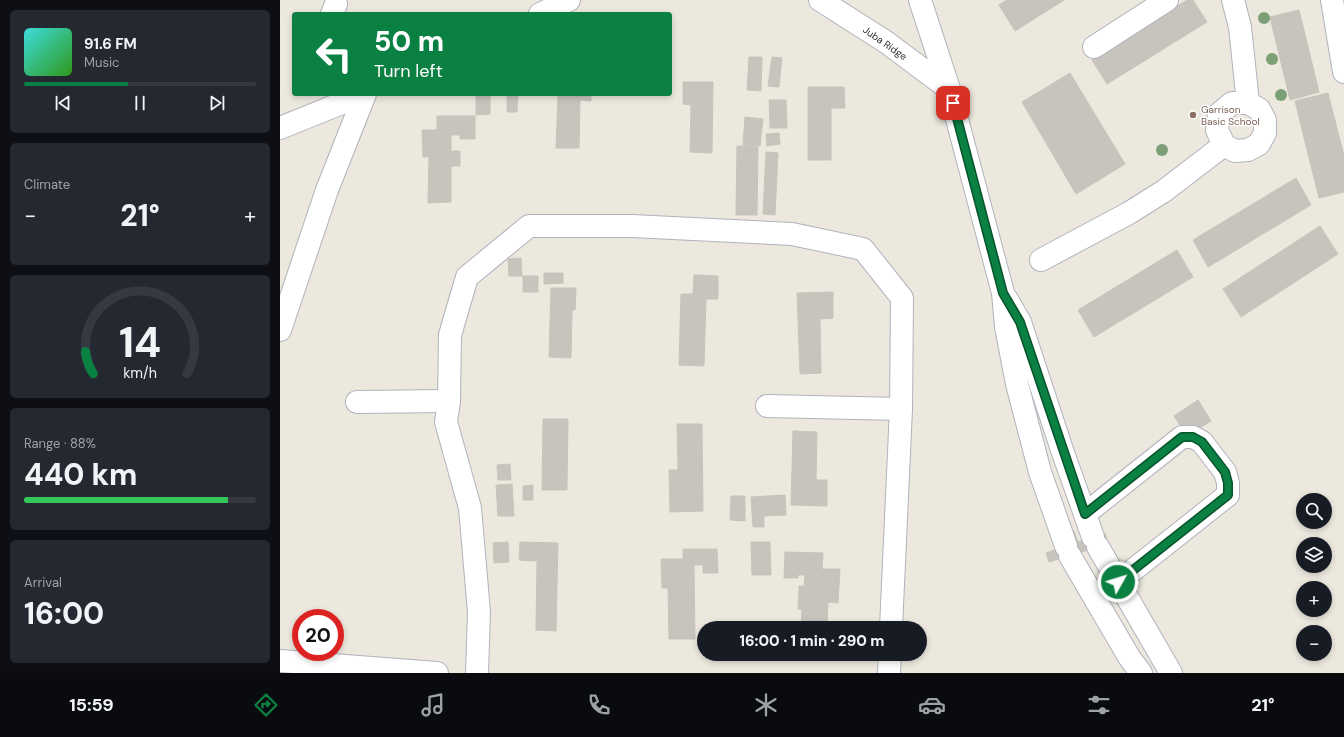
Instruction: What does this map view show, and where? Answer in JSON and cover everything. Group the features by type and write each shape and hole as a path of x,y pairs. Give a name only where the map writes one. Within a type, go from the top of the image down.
{"street":[{"path":"544,12 569,0"},
{"name":"Juba Ridge","path":"820,0 886,42 949,89"},
{"path":"920,0 949,89 1003,293 1006,326 1017,384 1040,472 1068,551 1129,656 1141,673"},
{"path":"1094,47 1167,0"},
{"path":"1233,0 1240,27 1248,102"},
{"path":"1336,1 1344,72"},
{"path":"280,128 342,98 353,96"},
{"path":"280,330 326,190 363,96"},
{"path":"1248,102 1259,109 1265,120 1265,133 1259,144 1248,150 1235,151 1224,145 1217,130 1219,114 1232,103 1248,102"},
{"path":"1040,260 1130,213 1164,191 1224,145"},
{"path":"477,673 479,612 470,508 446,422 449,401 450,335 467,277 529,226 632,226 792,234 863,249 902,298 902,409 891,621"},
{"path":"1003,293 1020,322 1085,514 1096,542 1171,673"},
{"path":"357,402 449,401"},
{"path":"767,406 902,409"},
{"path":"1085,514 1182,437 1193,437 1202,442 1225,472 1228,483 1228,495 1118,582"},
{"path":"280,661 437,673"},
{"path":"889,673 890,661"}],"building":[{"path":"1007,0 1064,0 1015,31 999,5"},
{"path":"1187,0 1193,0 1207,22 1107,84 1092,60"},
{"path":"1299,10 1319,92 1290,100 1270,17"},
{"path":"749,57 762,57 761,91 747,90"},
{"path":"772,57 782,58 779,87 768,86"},
{"path":"1070,73 1125,164 1076,194 1022,102"},
{"path":"683,82 713,82 712,153 690,152 691,105 683,104"},
{"path":"808,87 844,87 845,108 831,108 831,160 808,160"},
{"path":"1328,93 1344,156 1344,192 1319,198 1295,101"},
{"path":"476,96 490,96 490,114 476,115"},
{"path":"507,96 518,96 517,112 507,112"},
{"path":"558,96 591,96 591,101 580,100 579,148 556,148"},
{"path":"769,100 786,100 787,128 770,128"},
{"path":"437,116 475,116 475,139 460,139 460,135 451,135 451,151 460,151 460,166 451,166 451,202 428,203 429,157 423,157 422,130 437,130"},
{"path":"745,117 763,119 760,146 743,145"},
{"path":"779,133 780,144 767,146 766,134"},
{"path":"737,146 758,147 757,215 736,215"},
{"path":"766,152 778,153 775,215 763,214"},
{"path":"1296,178 1311,205 1208,267 1193,240"},
{"path":"1320,226 1338,254 1241,317 1223,289"},
{"path":"1177,250 1193,277 1094,337 1078,310"},
{"path":"521,258 522,276 509,276 508,259"},
{"path":"544,273 563,273 563,283 544,284"},
{"path":"694,275 718,276 718,299 706,299 704,366 679,365 681,294 693,294"},
{"path":"523,276 538,276 538,292 523,292"},
{"path":"551,288 576,288 575,310 572,310 571,358 549,357"},
{"path":"833,292 833,318 820,319 821,373 800,374 797,293"},
{"path":"1198,400 1211,421 1187,436 1174,416"},
{"path":"543,419 568,419 567,490 542,490"},
{"path":"677,424 702,424 703,511 670,512 669,470 678,470"},
{"path":"793,431 817,432 816,480 827,480 827,506 791,505"},
{"path":"510,464 511,480 498,480 497,465"},
{"path":"512,484 514,516 498,516 496,485"},
{"path":"533,485 533,500 523,500 523,486"},
{"path":"785,495 786,515 764,516 764,527 753,527 751,497"},
{"path":"731,496 745,496 745,521 730,520"},
{"path":"1074,531 1078,542 1105,533 1108,544 1049,562 1046,553 1071,544 1068,533"},
{"path":"508,542 509,562 494,563 493,543"},
{"path":"520,542 558,543 556,631 536,630 537,561 519,560"},
{"path":"751,542 770,542 771,575 752,575"},
{"path":"683,549 717,549 718,573 703,573 703,565 694,565 695,639 669,639 668,588 662,588 661,559 683,559"},
{"path":"785,552 823,553 822,569 840,569 838,603 828,602 827,621 801,621 802,609 798,609 799,586 804,586 805,575 798,575 798,578 784,578"}],"place":[{"name":"Garrison Basic School","path":"1193,115"}],"route":[{"path":"953,103 1003,293 1020,322 1062,450 1085,514 1182,437 1193,437 1202,442 1225,472 1228,483 1228,495 1118,582"}]}
